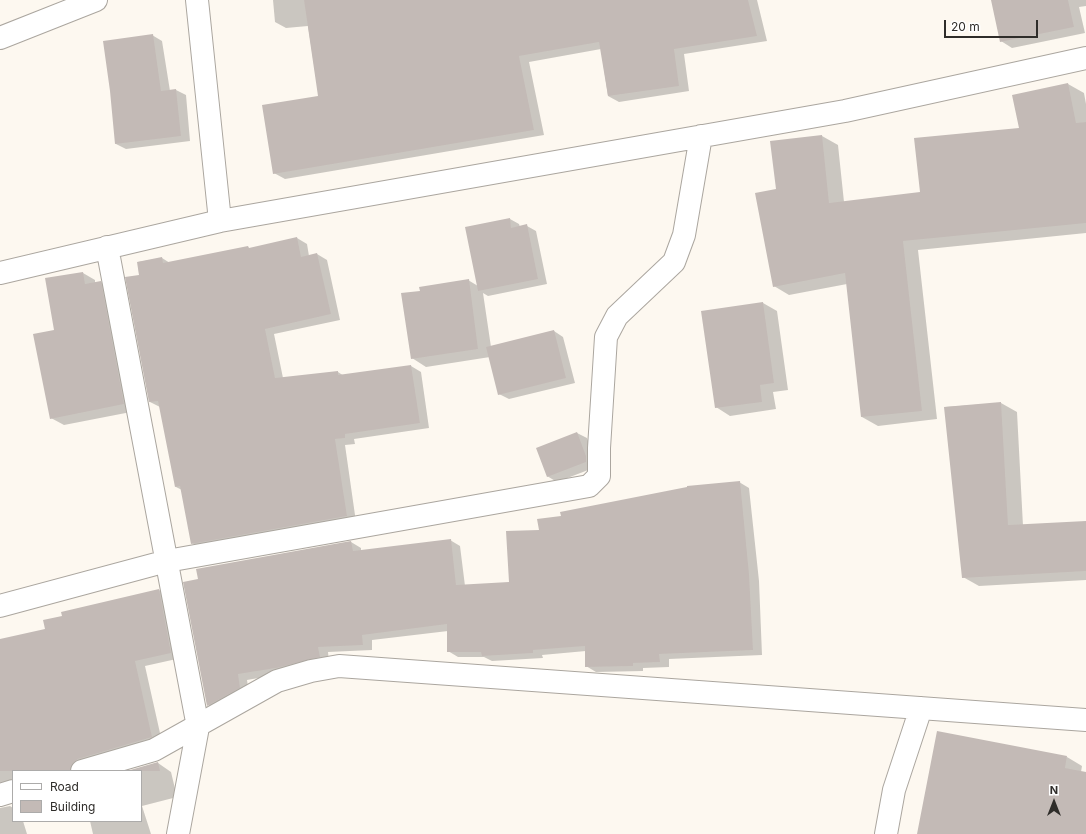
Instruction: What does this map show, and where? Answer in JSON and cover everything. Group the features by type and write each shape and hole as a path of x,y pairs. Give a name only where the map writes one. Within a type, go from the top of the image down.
{"street":[{"path":"0,38 96,0"},
{"path":"196,0 220,221"},
{"path":"0,273 220,221 845,111 1086,58"},
{"path":"0,606 167,561 589,486 599,476 599,448 606,337 617,316 674,262 684,235 702,136"},
{"path":"107,247 198,727 178,834"},
{"path":"85,770 154,750 198,727 277,681 311,671 338,666 1086,720"},
{"path":"886,834 894,790 921,708"},
{"path":"0,795 12,791"}],"building":[{"path":"304,0 748,0 757,36 674,49 679,86 608,96 599,42 519,56 534,130 273,174 262,105 318,96"},
{"path":"991,0 1068,0 1074,27 1000,42"},
{"path":"153,34 161,91 176,89 181,136 115,144 103,41"},
{"path":"1068,83 1076,123 1086,122 1086,223 903,241 922,411 861,417 845,273 773,287 755,193 776,189 770,141 822,135 829,203 920,192 914,138 1019,128 1012,95"},
{"path":"510,218 511,228 527,224 538,279 478,291 465,227"},
{"path":"297,237 301,257 317,253 331,314 265,329 275,378 338,371 338,375 411,365 420,423 345,434 345,438 335,439 347,516 191,544 180,486 175,487 158,401 149,402 125,277 139,275 137,262 162,257 163,263 248,246 249,248"},
{"path":"83,272 85,284 101,281 124,404 50,419 33,334 54,330 45,278"},
{"path":"469,279 478,349 411,359 401,293 420,291 419,287"},
{"path":"763,302 774,383 760,385 762,402 715,408 701,311"},
{"path":"554,330 566,378 498,395 486,347"},
{"path":"1001,402 1008,525 1086,521 1086,571 962,578 944,407"},
{"path":"577,432 586,456 586,462 547,477 536,448"},
{"path":"740,481 749,574 753,650 659,654 660,662 633,663 633,666 585,667 585,646 533,650 533,653 482,656 481,652 447,652 447,624 362,635 363,645 318,647 320,657 276,668 238,674 240,688 207,706 183,582 198,579 196,569 351,541 353,551 451,539 456,585 509,582 506,531 539,530 537,519 561,516 560,512 687,486"},
{"path":"159,589 171,653 135,661 152,737 78,759 73,763 70,770 0,771 0,639 45,629 43,620 62,616 61,612"},
{"path":"937,731 1067,756 1065,768 1086,772 1086,834 917,834"},
{"path":"158,762 160,771 142,771 130,770"}]}
